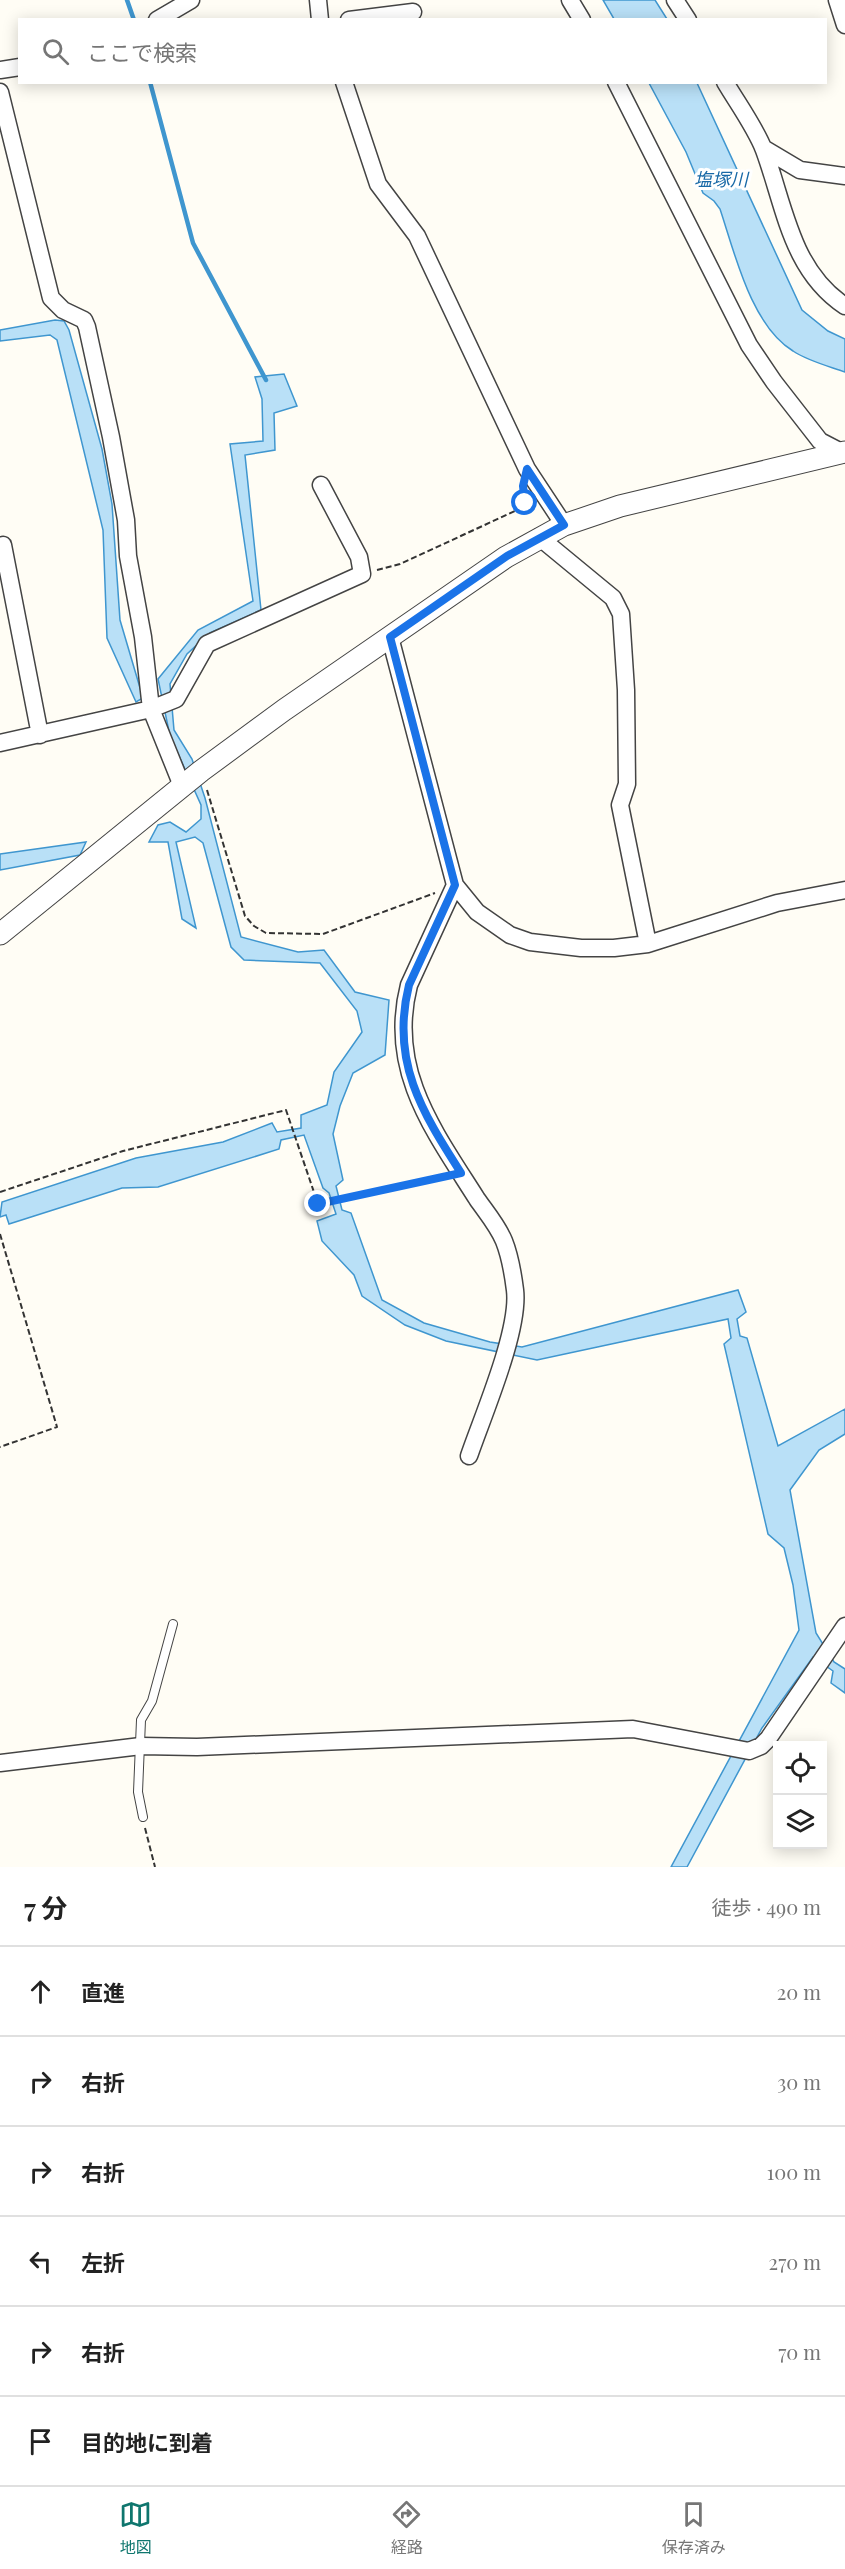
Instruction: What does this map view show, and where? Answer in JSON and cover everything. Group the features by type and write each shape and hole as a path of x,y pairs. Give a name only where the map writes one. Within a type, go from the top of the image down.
{"street":[{"path":"161,18 191,0"},
{"path":"318,0 320,18"},
{"path":"570,0 581,18"},
{"path":"675,0 687,18"},
{"path":"837,0 845,25"},
{"path":"355,18 385,7 413,12"},
{"path":"0,70 18,67"},
{"path":"345,84 378,184 417,236 527,469 564,525"},
{"path":"617,84 749,345 774,382 820,441 845,453"},
{"path":"726,84 763,148 793,242 814,279 845,306"},
{"path":"0,92 51,298 63,310 84,320 87,327 126,520 128,556 143,637 152,709 182,786"},
{"path":"763,148 801,170 845,176"},
{"path":"0,934 201,771 284,710 507,556 539,537 564,525 620,506 845,453"},
{"path":"0,743 152,709 176,699 207,644 362,574 359,557 321,485"},
{"path":"539,537 613,598 621,614 626,690 627,784 620,805 648,944"},
{"path":"3,544 40,735"},
{"path":"390,637 455,885 477,912 510,935 530,942 581,948 648,944 777,903 845,890"},
{"path":"455,885 409,985 403,1032 412,1082 419,1104 503,1240 516,1291 516,1306 505,1353 469,1456"},
{"path":"0,1763 141,1746 197,1747 633,1729 749,1750 761,1746 768,1739 845,1626"}],"lane":[{"path":"143,1817 138,1792 141,1720 152,1701 173,1623"}],"path":[{"path":"362,574 400,564 515,511 525,503 523,486 527,469"},
{"path":"201,771 245,916 254,926 266,933 323,934 455,885"},
{"path":"0,1192 123,1150 286,1110 318,1204 461,1173"},
{"path":"0,1234 57,1426 0,1447"},
{"path":"143,1817 150,1854 155,1867"}],"water":[{"path":"603,0 655,0 666,18 613,18"},
{"name":"塩塚川","path":"650,84 697,84 802,310 828,331 845,339 845,372 799,355 778,339 766,324 746,287 720,209 703,193 686,152"},
{"path":"55,320 64,321 69,330 102,449 112,504 120,620 143,698 136,702 107,638 103,530 57,340 50,335 0,341 0,330"},
{"path":"284,374 297,406 274,413 275,450 245,455 261,610 210,633 187,654 170,684 174,730 192,759 205,798 241,937 298,952 324,950 355,992 389,1000 385,1055 353,1073 340,1106 333,1134 343,1180 336,1186 342,1210 351,1213 382,1300 424,1323 490,1342 522,1347 738,1290 746,1312 737,1319 740,1336 747,1338 778,1446 845,1409 845,1434 819,1450 790,1490 816,1633 834,1662 845,1669 845,1693 831,1683 833,1671 813,1657 762,1728 687,1867 671,1867 799,1630 793,1585 784,1548 768,1534 724,1344 731,1338 728,1319 537,1360 446,1341 405,1325 362,1296 354,1275 322,1241 317,1221 336,1214 329,1193 323,1188 304,1135 281,1140 279,1149 158,1187 122,1188 9,1224 6,1215 0,1217 2,1202 136,1158 223,1142 272,1123 277,1132 301,1128 301,1115 327,1105 334,1072 362,1032 357,1011 320,963 244,960 231,947 203,843 195,837 176,842 196,928 182,919 168,842 149,842 158,825 170,822 186,832 201,819 201,805 170,736 158,679 198,630 253,601 230,444 263,441 262,399 255,377"},
{"path":"86,842 80,855 0,870 0,854"}],"waterway":[{"path":"127,0 133,18"},
{"path":"151,84 193,243 266,380"}],"route":[{"path":"318,1204 461,1173 419,1104 404,1047 405,1003 409,985 455,885 390,637 507,556 564,525 527,469 523,486 525,503"}]}
